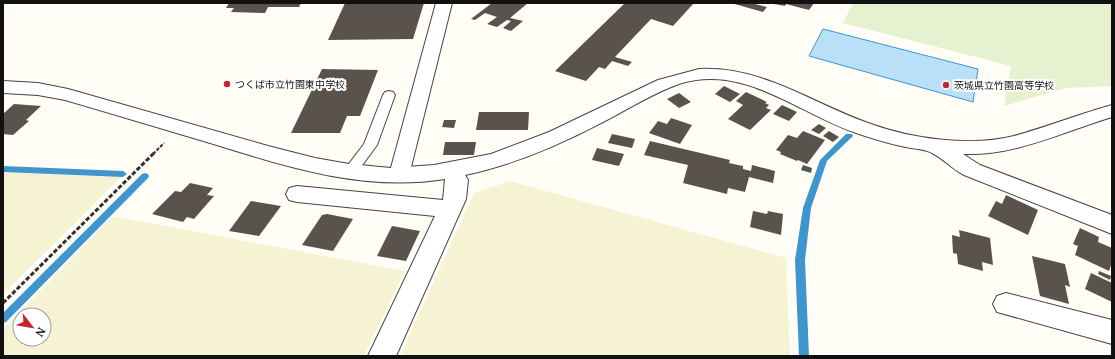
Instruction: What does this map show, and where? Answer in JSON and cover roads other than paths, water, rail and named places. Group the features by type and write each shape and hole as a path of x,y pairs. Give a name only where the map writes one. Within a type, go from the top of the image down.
{"street":[{"path":"399,175 444,3"},
{"path":"3,87 38,89 68,95 264,152 350,172 399,175 451,170 484,164 520,152 577,126 672,79 697,74 719,74 754,80 851,124 888,136 936,146 969,147 1012,144 1112,111"},
{"path":"936,146 972,170 1112,225"},
{"path":"382,356 456,199 457,180 451,170"},
{"path":"297,194 451,209"},
{"path":"1006,304 1112,332"}],"lane":[{"path":"350,172 370,145 389,95"}],"water":[{"path":"823,29 978,69 973,102 809,56"}],"waterway":[{"path":"804,356 800,260 807,208 824,160 849,136"},
{"path":"3,169 123,174"},
{"path":"3,319 145,176"}],"place":[{"name":"つくば市立竹園東中学校","path":"227,84"},
{"name":"茨城県立竹園高等学校","path":"946,85"}]}
